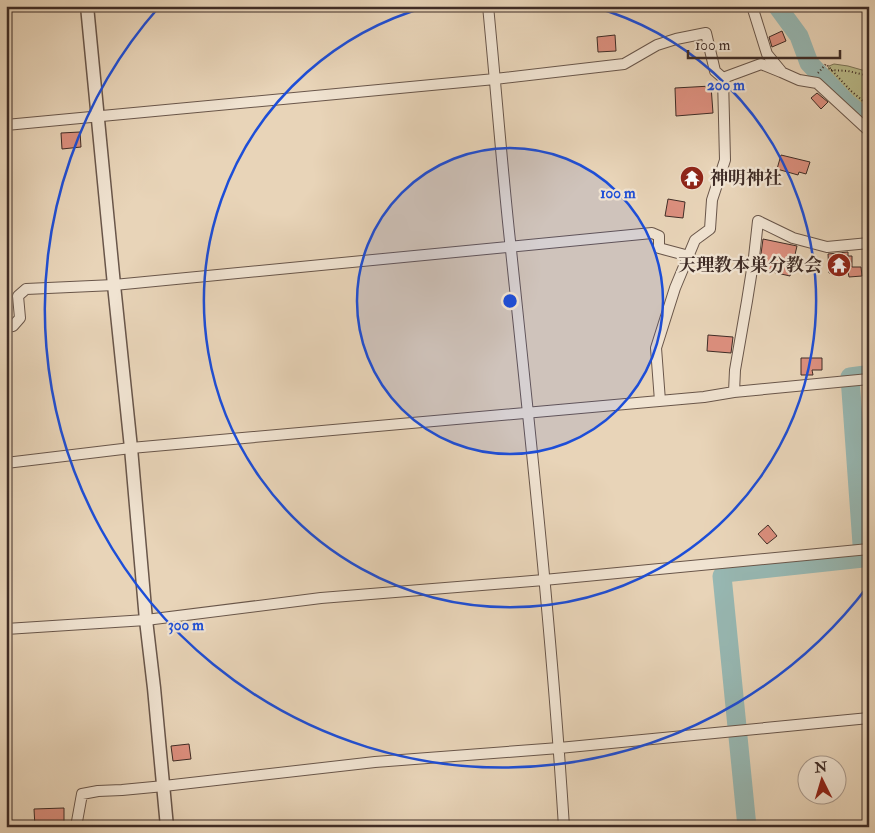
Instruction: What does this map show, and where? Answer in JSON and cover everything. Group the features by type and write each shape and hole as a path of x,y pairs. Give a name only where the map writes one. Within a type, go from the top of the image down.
{"street":[{"path":"87,6 167,827"},
{"path":"488,6 544,580 564,827"},
{"path":"752,6 767,54 781,72"},
{"path":"6,125 495,79 624,64 657,45 676,39 706,34 715,71 723,78 725,160 712,200 710,229 695,240 676,288 656,348 660,401"},
{"path":"723,78 761,64 799,80 817,83 869,131"},
{"path":"734,392 735,370 754,257 758,221 793,238 827,247 869,243"},
{"path":"6,327 13,326 20,318 18,296 26,289 114,285 652,233 659,236 659,248 689,256"},
{"path":"6,462 131,448 704,397 734,392 869,379"},
{"path":"6,629 146,620 321,598 544,580 865,549"},
{"path":"76,827 82,794 98,791 164,786 375,762 559,748 869,718"}],"path":[{"path":"869,76 848,71 831,70 869,106"}],"green space":[{"path":"834,64 869,72 869,117 843,96 827,74 829,66"}],"building":[{"path":"782,31 786,41 772,47 769,37"},
{"path":"615,35 616,51 598,52 597,37"},
{"path":"711,86 713,113 676,116 675,88"},
{"path":"817,93 828,102 821,109 811,98"},
{"path":"80,132 81,147 62,149 61,133"},
{"path":"781,155 810,162 806,174 799,172 798,175 777,169"},
{"name":"神明神社","path":"688,171 699,174 695,186 684,182"},
{"path":"668,199 685,202 683,218 665,216"},
{"path":"763,239 797,246 790,276 759,269"},
{"name":"天理教本巣分教会","path":"848,252 848,256 852,256 852,267 861,267 862,276 849,277 848,272 829,273 828,254"},
{"path":"708,335 733,337 731,353 707,351"},
{"path":"801,358 822,358 822,370 812,370 813,375 801,375"},
{"path":"768,525 777,536 767,544 758,534"},
{"path":"189,744 191,759 173,761 171,746"},
{"path":"64,808 64,827 35,827 34,809"}],"waterway":[{"path":"777,6 799,36 809,63 847,103 869,121"},
{"path":"747,827 722,576 724,573 863,558 850,377 865,375"}],"place":[{"name":"神明神社","path":"692,178"},
{"name":"天理教本巣分教会","path":"839,265"}]}
